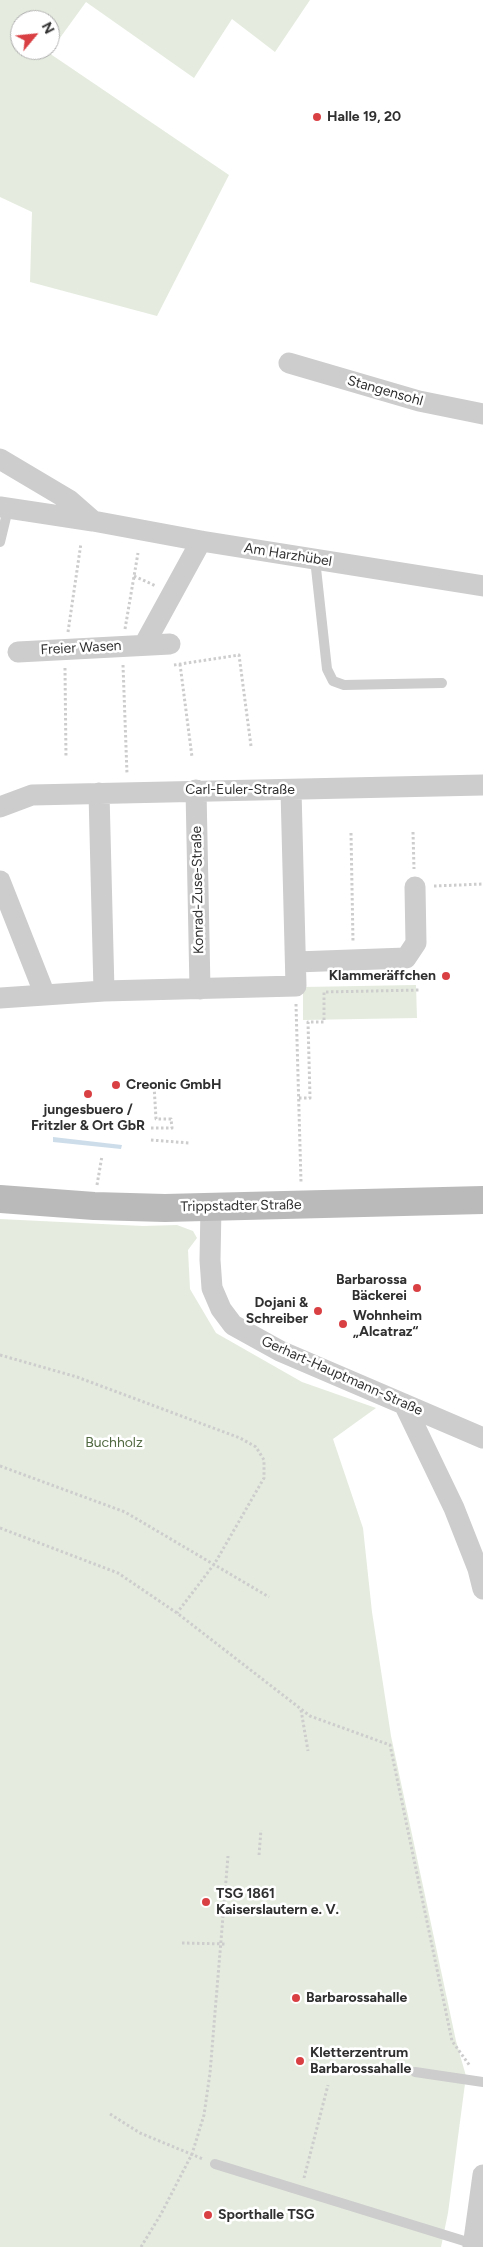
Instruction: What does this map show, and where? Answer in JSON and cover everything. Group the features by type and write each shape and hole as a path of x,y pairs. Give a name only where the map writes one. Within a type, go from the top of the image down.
{"main road":[{"name":"Trippstadter Straße","path":"0,1199 94,1206 211,1207 483,1200"}],"street":[{"name":"Stangensohl","path":"289,363 419,401 483,414"},
{"path":"0,459 69,500 92,520"},
{"name":"Am Harzhübel","path":"4,508 92,520 202,541 483,586"},
{"path":"144,645 202,541"},
{"name":"Freier Wasen","path":"18,652 170,644"},
{"name":"Carl-Euler-Straße","path":"0,807 32,795 483,785"},
{"name":"Konrad-Zuse-Straße","path":"196,790 200,989"},
{"path":"0,998 104,991 296,986 291,790"},
{"path":"99,793 104,991"},
{"path":"0,881 45,995"},
{"path":"296,962 406,958 416,943 415,887"},
{"name":"Gerhart-Hauptmann-Straße","path":"211,1207 210,1260 212,1288 221,1309 233,1325 280,1351 483,1438"},
{"path":"404,1404 454,1508 478,1568 483,1589"},
{"path":"477,2245 483,2174"}],"lane":[{"path":"0,542 4,508"},
{"path":"315,559 327,669 333,681 344,685 442,683"},
{"path":"415,2072 483,2082"},
{"path":"216,2164 477,2245"}],"path":[{"path":"165,665 239,655 251,746"},
{"path":"180,664 192,758"},
{"path":"123,668 132,667"},
{"path":"126,741 128,792"},
{"path":"413,832 415,887 483,884"},
{"path":"351,833 354,960"},
{"path":"296,986 302,1205"},
{"path":"299,1098 310,1098 308,1022 324,1022 324,992 420,990"},
{"path":"151,1128 172,1128 172,1119 156,1119 154,1085"},
{"path":"151,1140 189,1143"},
{"path":"100,1166 102,1156"},
{"path":"0,1355 77,1377 240,1438 256,1447 264,1460 264,1478 214,1563 176,1613"},
{"path":"0,1466 125,1512 269,1597"},
{"path":"0,1528 118,1573 176,1613 310,1716 390,1745 452,2040 467,2064 472,2068"},
{"path":"301,1709 308,1751"},
{"path":"258,1855 261,1830"},
{"path":"141,2247 161,2214 192,2154 204,2115 228,1856"},
{"path":"182,1943 226,1944"},
{"path":"301,2191 328,2084"},
{"path":"110,2114 140,2133 216,2164"}],"green space":[{"path":"0,0 310,0 275,52 232,19 194,78 86,2 60,38 60,10 10,10 10,60 59,60 229,175 157,316 30,282 32,212 0,197"},
{"path":"416,985 417,1018 303,1020 303,987"},
{"name":"TSG 1861 Kaiserslautern e. V.","path":"0,1219 143,1226 177,1225 193,1231 197,1238 188,1250 190,1289 216,1333 302,1382 376,1408 333,1439 363,1528 372,1612 391,1736 456,2041 466,2076 448,2213 441,2247 0,2247"}],"water":[{"path":"53,1137 122,1145 121,1149 53,1142"}],"place":[{"name":"Halle 19, 20","path":"317,117"},
{"name":"Klammeräffchen","path":"446,976"},
{"name":"Creonic GmbH","path":"116,1085"},
{"name":"jungesbuero / Fritzler & Ort GbR","path":"88,1094"},
{"name":"Barbarossa Bäckerei","path":"417,1288"},
{"name":"Dojani & Schreiber","path":"318,1311"},
{"name":"Wohnheim „Alcatraz“","path":"343,1324"},
{"name":"TSG 1861 Kaiserslautern e. V.","path":"206,1902"},
{"name":"Barbarossahalle","path":"296,1998"},
{"name":"Kletterzentrum Barbarossahalle","path":"300,2061"},
{"name":"Sporthalle TSG","path":"208,2215"}],"park label":[{"name":"Buchholz","path":"114,1443"}]}
